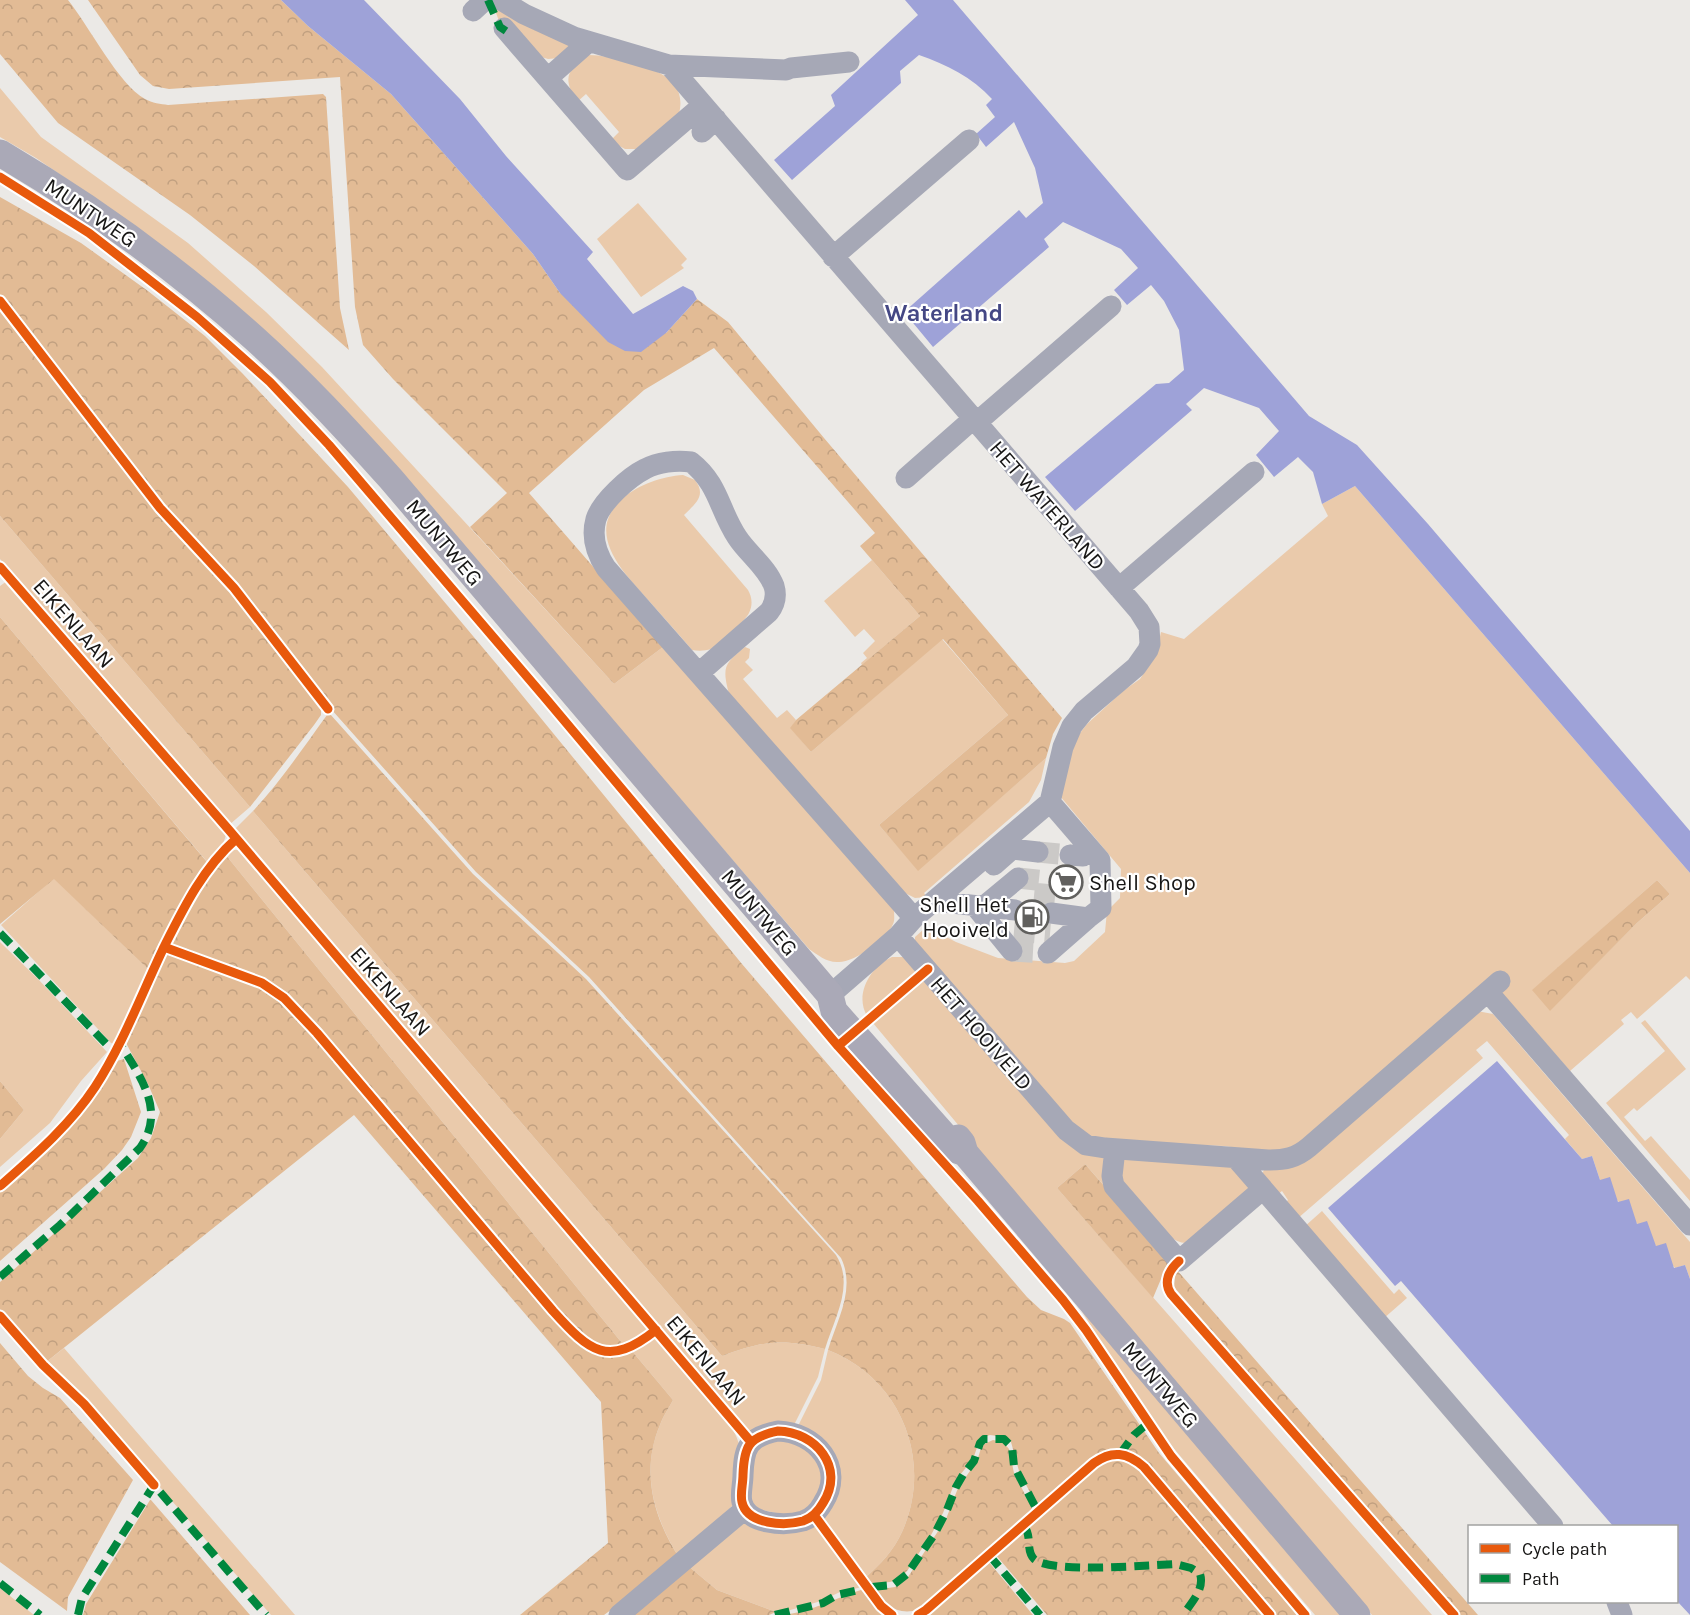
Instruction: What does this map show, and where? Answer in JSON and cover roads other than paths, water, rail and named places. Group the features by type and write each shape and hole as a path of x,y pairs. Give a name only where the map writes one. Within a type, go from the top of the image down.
{"main road":[{"name":"MUNTWEG","path":"0,153 56,187 173,270 254,338 316,397 391,479 830,995 834,1011 957,1150 965,1153 1357,1615"}],"street":[{"path":"501,0 524,14 566,24 586,41 669,66 786,70 849,62"},
{"path":"504,28 548,78 615,165 627,170 707,119"},
{"path":"548,78 583,47 586,41"},
{"name":"HET WATERLAND","path":"669,66 707,119 833,257 1146,621 1150,633 1150,644 1141,662 1084,711 1072,726 1063,747 1050,802"},
{"path":"833,257 967,141"},
{"name":"HET WATERLAND","path":"975,421 1109,308"},
{"path":"906,478 975,421"},
{"path":"699,673 769,612 774,605 776,593 768,576 736,536 715,489 706,477 691,462 668,462 643,469 603,504 596,518 595,545 598,556 606,568 914,918"},
{"name":"HET WATERLAND","path":"1119,588 1253,474"},
{"path":"830,995 898,936 914,918 1050,802 1100,860 1101,908 1089,918 1054,934 1089,918"},
{"path":"968,872 981,876 1012,849 1038,852"},
{"path":"1070,855 1083,856 1090,849"},
{"path":"934,901 1011,911 980,907"},
{"name":"HET HOOIVELD","path":"898,936 1066,1130 1086,1144 1115,1149 1283,1160 1303,1153 1494,986 1690,1225"},
{"path":"1115,1149 1112,1176 1114,1186 1179,1261 1263,1189"},
{"path":"1236,1158 1551,1525"},
{"path":"786,1431 810,1440 823,1452 828,1465 830,1484 826,1499 814,1515 805,1520 782,1523 761,1520 745,1509 742,1497 744,1457 746,1449 754,1439 770,1433 786,1431"},
{"path":"619,1615 745,1509"}],"water":[{"path":"281,0 364,0 460,99 506,156 593,252 587,259 633,314 683,286 693,291 697,299 666,333 641,352 625,351 608,342 560,293 533,254 391,94 308,26"},
{"path":"905,0 953,0 1309,416 1357,445 1428,524 1690,831 1690,873 1355,486 1322,504 1313,472 1298,457 1274,477 1256,455 1279,431 1259,408 1204,388 1186,404 1192,410 1075,511 1045,477 1156,384 1169,383 1184,370 1179,330 1164,301 1151,285 1127,305 1114,290 1138,268 1121,249 1063,222 1044,239 1049,247 933,347 904,312 1019,210 1026,218 1043,203 1035,168 1014,122 986,147 976,134 995,117 986,105 992,99 959,72 919,55 900,71 901,83 792,180 774,160 835,106 831,95 918,15"},
{"path":"1497,1061 1582,1159 1592,1156 1600,1180 1610,1177 1618,1202 1629,1199 1637,1224 1647,1221 1656,1246 1666,1243 1674,1268 1685,1265 1690,1279 1690,1615 1678,1602 1678,1525 1612,1525 1401,1281 1395,1286 1328,1208"}],"tunnel":[{"path":"1038,852 1070,855"},
{"path":"1018,878 1046,881 1043,912"},
{"path":"1014,931 1050,934"},
{"path":"1012,951 1048,953"}],"place":[{"name":"Shell Shop","path":"1066,882"},
{"name":"Shell Het Hooiveld","path":"1032,917"}],"district":[{"name":"Waterland","path":"944,313"}]}
